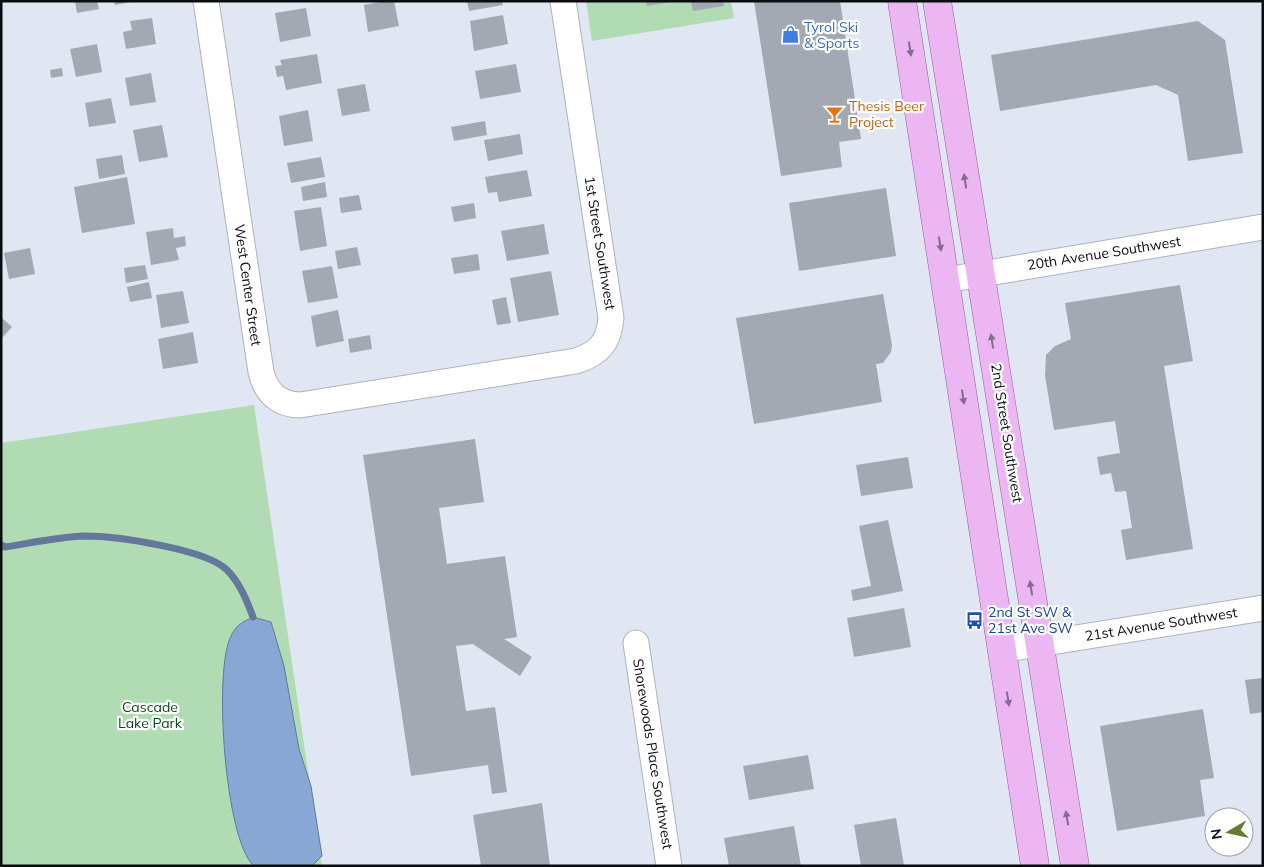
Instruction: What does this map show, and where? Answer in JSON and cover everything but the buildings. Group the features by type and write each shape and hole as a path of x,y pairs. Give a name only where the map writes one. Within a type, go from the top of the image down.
{"main road":[{"path":"902,1 1035,866"},
{"name":"2nd Street Southwest","path":"936,1 1074,866"}],"street":[{"name":"West Center Street","path":"206,1 261,372 266,387 284,403 300,405 441,382"},
{"name":"1st Street Southwest","path":"441,382 576,361 594,354 608,339 611,318 563,1"},
{"name":"20th Avenue Southwest","path":"946,280 1263,227"},
{"name":"21st Avenue Southwest","path":"1001,650 1263,608"},
{"name":"Shorewoods Place Southwest","path":"636,643 670,866"}],"green space":[{"path":"586,1 731,1 734,18 592,41"},
{"name":"Cascade Lake Park","path":"254,405 322,866 1,866 1,443"}],"water":[{"path":"253,617 271,622 284,666 299,749 311,786 322,856 312,866 254,866 244,850 236,824 229,791 225,755 223,683 226,655 231,636 238,626"}],"waterway":[{"path":"1,545 5,547 84,536 138,541 181,550 200,556 227,570 239,586 253,617"}],"place":[{"name":"Tyrol Ski & Sports","path":"790,35"},
{"name":"Thesis Beer Project","path":"835,114"},
{"name":"2nd St SW & 21st Ave SW","path":"974,620"}]}
